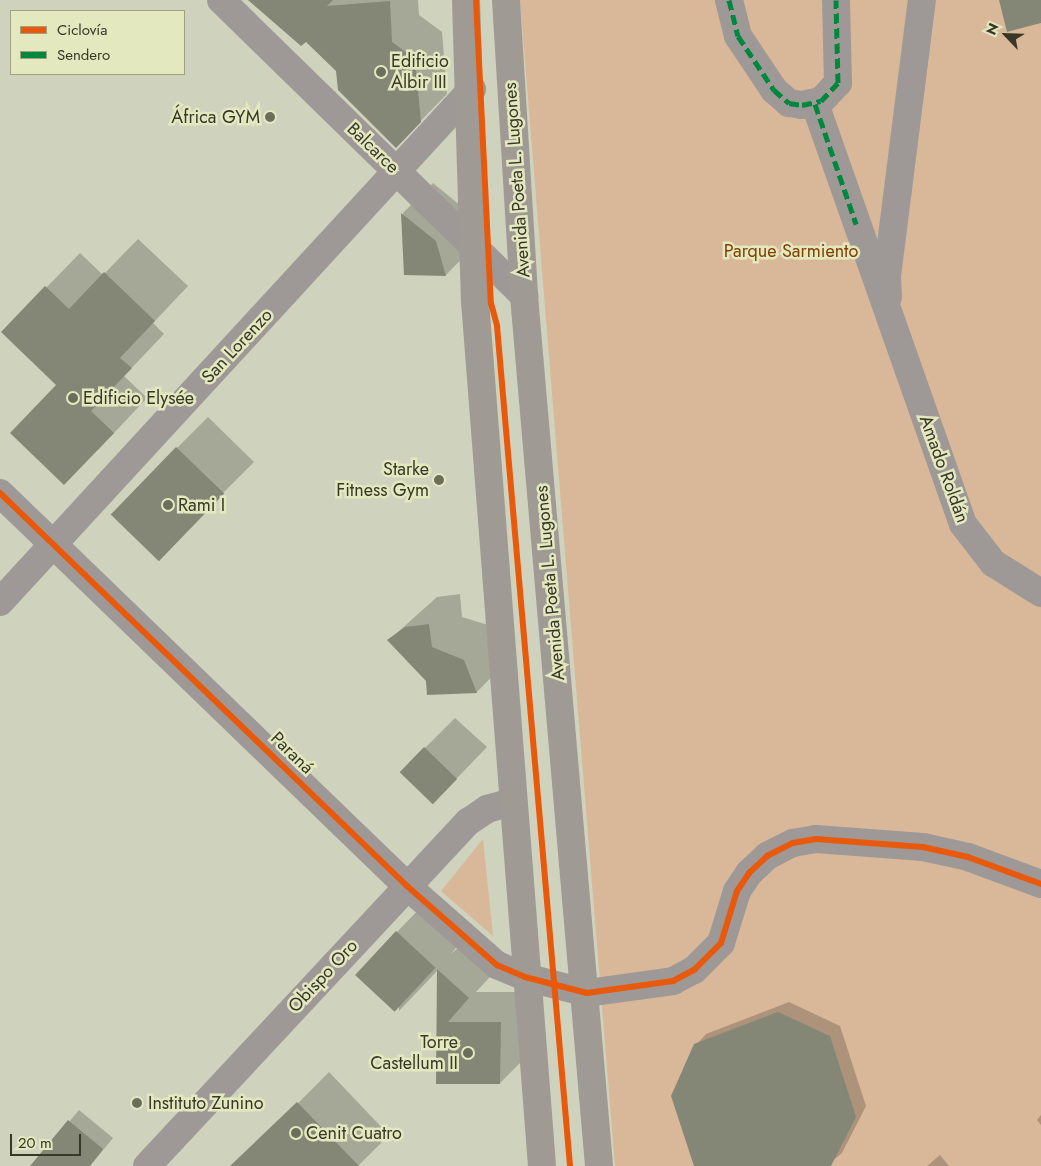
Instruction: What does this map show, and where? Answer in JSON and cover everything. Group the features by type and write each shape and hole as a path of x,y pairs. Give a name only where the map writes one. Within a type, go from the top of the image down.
{"main road":[{"path":"466,0 472,89 473,248 511,802 542,1166"},
{"name":"Avenida Poeta L. Lugones","path":"506,0 524,296 587,993 599,1166"}],"street":[{"name":"Balcarce","path":"221,0 524,296"},
{"path":"728,0 738,36 774,90 789,102 815,104 831,93 841,70 836,0"},
{"name":"Amado Roldán","path":"889,313 887,276 922,0"},
{"name":"San Lorenzo","path":"0,602 398,172 472,89"},
{"name":"Amado Roldán","path":"815,104 963,524 993,563 1041,593"},
{"name":"Paraná","path":"0,493 55,544 407,886 497,965 525,977 587,993"},
{"name":"Obispo Oro","path":"147,1166 468,822 487,809 511,802"},
{"path":"587,993 648,987 694,970 721,943 737,891 749,872 767,856 793,843 816,839 923,848 968,858 1041,884"}],"green space":[{"name":"Parque Sarmiento","path":"520,0 1041,0 1041,1166 615,1166"},
{"path":"483,839 493,936 441,891"}],"building":[{"path":"248,0 333,0 327,6 390,1 392,42 415,59 421,122 396,148 338,90 336,71 306,42 301,46"},
{"path":"999,0 1041,0 1041,23 1007,32"},
{"path":"401,213 436,241 446,276 404,275"},
{"name":"Edificio Elysée","path":"104,272 155,321 120,358 132,368 91,411 114,433 64,485 10,433 56,385 1,332 45,286 69,309"},
{"name":"Rami I","path":"176,447 224,494 159,561 111,515"},
{"path":"429,624 432,647 464,660 477,693 427,695 426,681 387,640 405,627"},
{"path":"424,747 457,779 433,804 400,772"},
{"path":"396,931 435,968 395,1012 355,975"},
{"name":"Torre Castellum II","path":"437,969 469,998 448,1022 501,1022 500,1084 436,1084"},
{"path":"778,1012 830,1036 856,1117 831,1166 694,1166 671,1096 694,1044"},
{"name":"Cenit Cuatro","path":"297,1102 359,1166 230,1166"},
{"path":"68,1120 103,1149 90,1166 30,1166"}],"marked path":[{"path":"729,0 738,36 774,90 789,103 802,105 821,101 838,83 836,0"},
{"path":"815,104 856,224"}],"cycle path":[{"path":"476,0 491,303 497,326 570,1166"},
{"path":"0,493 407,886 497,965 525,977 587,993 673,981 694,970 721,943 737,891 749,873 767,856 793,843 816,839 923,847 968,857 1041,884"}],"place":[{"name":"Edificio Albir III","path":"381,72"},
{"name":"África GYM","path":"270,117"},
{"name":"Edificio Elysée","path":"73,398"},
{"name":"Starke Fitness Gym","path":"439,480"},
{"name":"Rami I","path":"168,505"},
{"name":"Torre Castellum II","path":"468,1053"},
{"name":"Instituto Zunino","path":"137,1103"},
{"name":"Cenit Cuatro","path":"296,1133"}]}
